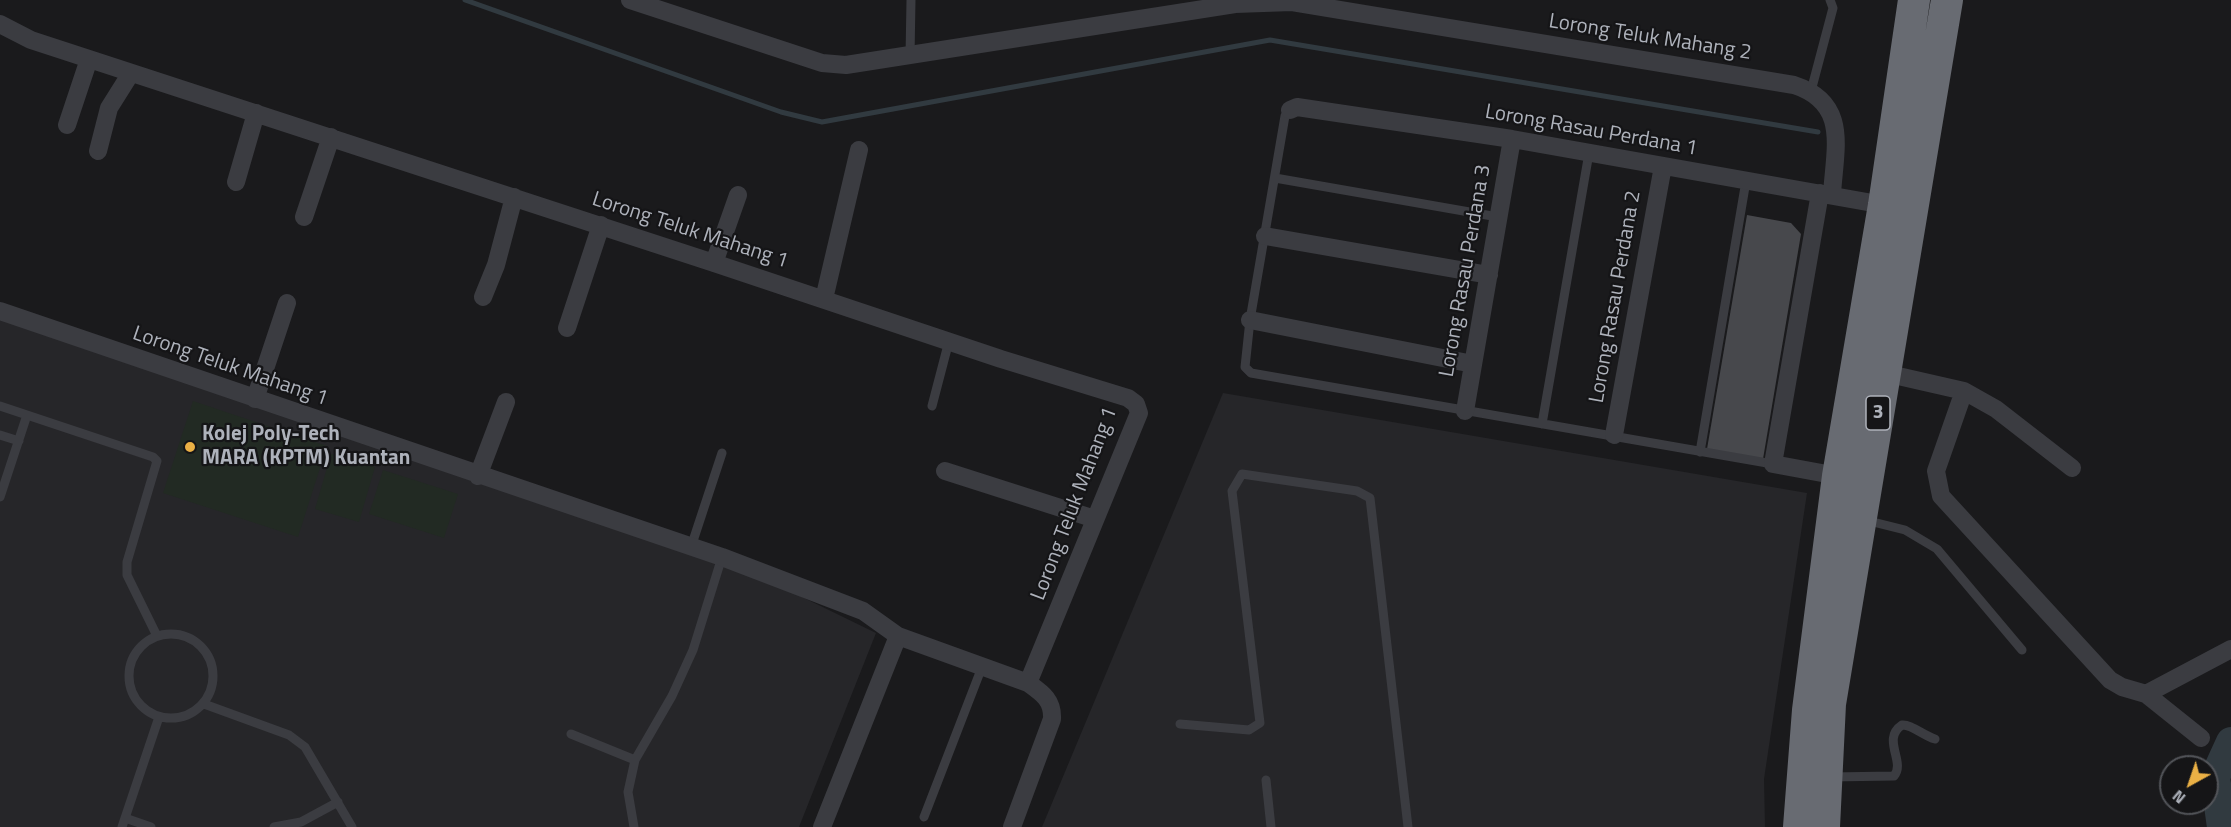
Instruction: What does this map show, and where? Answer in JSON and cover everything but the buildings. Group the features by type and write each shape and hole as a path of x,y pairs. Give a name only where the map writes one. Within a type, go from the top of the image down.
{"highway":[{"name":"3","path":"1798,827 1808,710 1838,476 1884,205 1914,0"},
{"name":"3","path":"1824,827 1830,704 1947,0"}],"street":[{"name":"Lorong Teluk Mahang 2","path":"630,0 822,63 846,65 910,57 1235,4 1292,2 1794,85 1811,91"},
{"name":"Lorong Teluk Mahang 1","path":"0,24 31,40 130,73 1128,398 1136,404 1139,413 1028,683 898,636 863,610 722,557 478,476 0,311"},
{"path":"67,125 89,59"},
{"path":"98,151 109,108 130,73"},
{"path":"1811,91 1823,100 1832,117 1836,135 1773,464 1838,476"},
{"name":"Lorong Rasau Perdana 1","path":"1290,110 1297,107 1512,139 1884,205"},
{"path":"236,182 256,113"},
{"path":"304,217 331,137"},
{"name":"Lorong Rasau Perdana 3","path":"1465,411 1512,139"},
{"path":"824,299 859,150"},
{"name":"Lorong Rasau Perdana 2","path":"1614,435 1663,166"},
{"path":"714,263 738,195"},
{"path":"483,297 496,265 514,197"},
{"path":"567,328 601,225"},
{"path":"1265,236 1489,275"},
{"path":"255,399 287,303"},
{"path":"1250,320 1473,364"},
{"path":"1885,373 1964,391 1996,409 2072,468"},
{"path":"1964,391 1936,471 1941,496 2110,680 2122,687 2146,694 2201,738"},
{"path":"478,476 506,402"},
{"path":"945,471 1095,519"},
{"path":"822,827 898,636"},
{"path":"2146,694 2231,649"},
{"path":"1012,827 1052,719 1053,707 1044,695 1028,683"}],"lane":[{"path":"910,57 911,0"},
{"path":"1811,91 1833,8 1830,0"},
{"path":"1290,110 1285,116 1250,320 1245,368 1251,373 1773,464"},
{"path":"1542,424 1589,153"},
{"path":"1275,178 1498,217"},
{"path":"1700,452 1746,181"},
{"path":"932,406 949,341"},
{"path":"0,406 157,461 127,562 127,575 157,636"},
{"path":"0,497 2,483 27,415"},
{"path":"0,435 19,441"},
{"path":"691,547 722,453"},
{"path":"1180,724 1249,730 1260,723 1232,491 1242,474 1357,491 1370,498 1408,827"},
{"path":"1860,519 1905,530 1937,549 2022,650"},
{"path":"634,827 628,792 635,760 672,696 693,650 722,557"},
{"path":"181,635 202,647 213,669 214,682 204,704 183,717 159,717 139,704 129,683 129,671 138,650 157,636 181,635"},
{"path":"924,817 982,667"},
{"path":"204,704 289,735 305,747 352,827"},
{"path":"151,827 123,823 159,717"},
{"path":"1826,777 1889,778 1898,773 1893,750 1894,736 1902,724 1935,739"},
{"path":"571,734 635,760"},
{"path":"1266,780 1271,827"},
{"path":"274,827 302,822 338,802"}],"shaded area":[{"name":"Kolej Poly-Tech MARA (KPTM) Kuantan","path":"0,317 761,577 876,633 799,827 0,827"},
{"path":"1223,393 1807,493 1764,779 1765,827 1042,827"},
{"path":"193,401 327,446 298,537 163,493"},
{"path":"331,454 375,467 359,522 315,509"},
{"path":"383,470 458,494 444,538 369,514"}],"waterway":[{"path":"465,0 781,112 822,122 1270,40 1818,132"},
{"path":"2222,827 2215,777 2231,742"}],"place":[{"name":"Kolej Poly-Tech MARA (KPTM) Kuantan","path":"190,447"}]}
